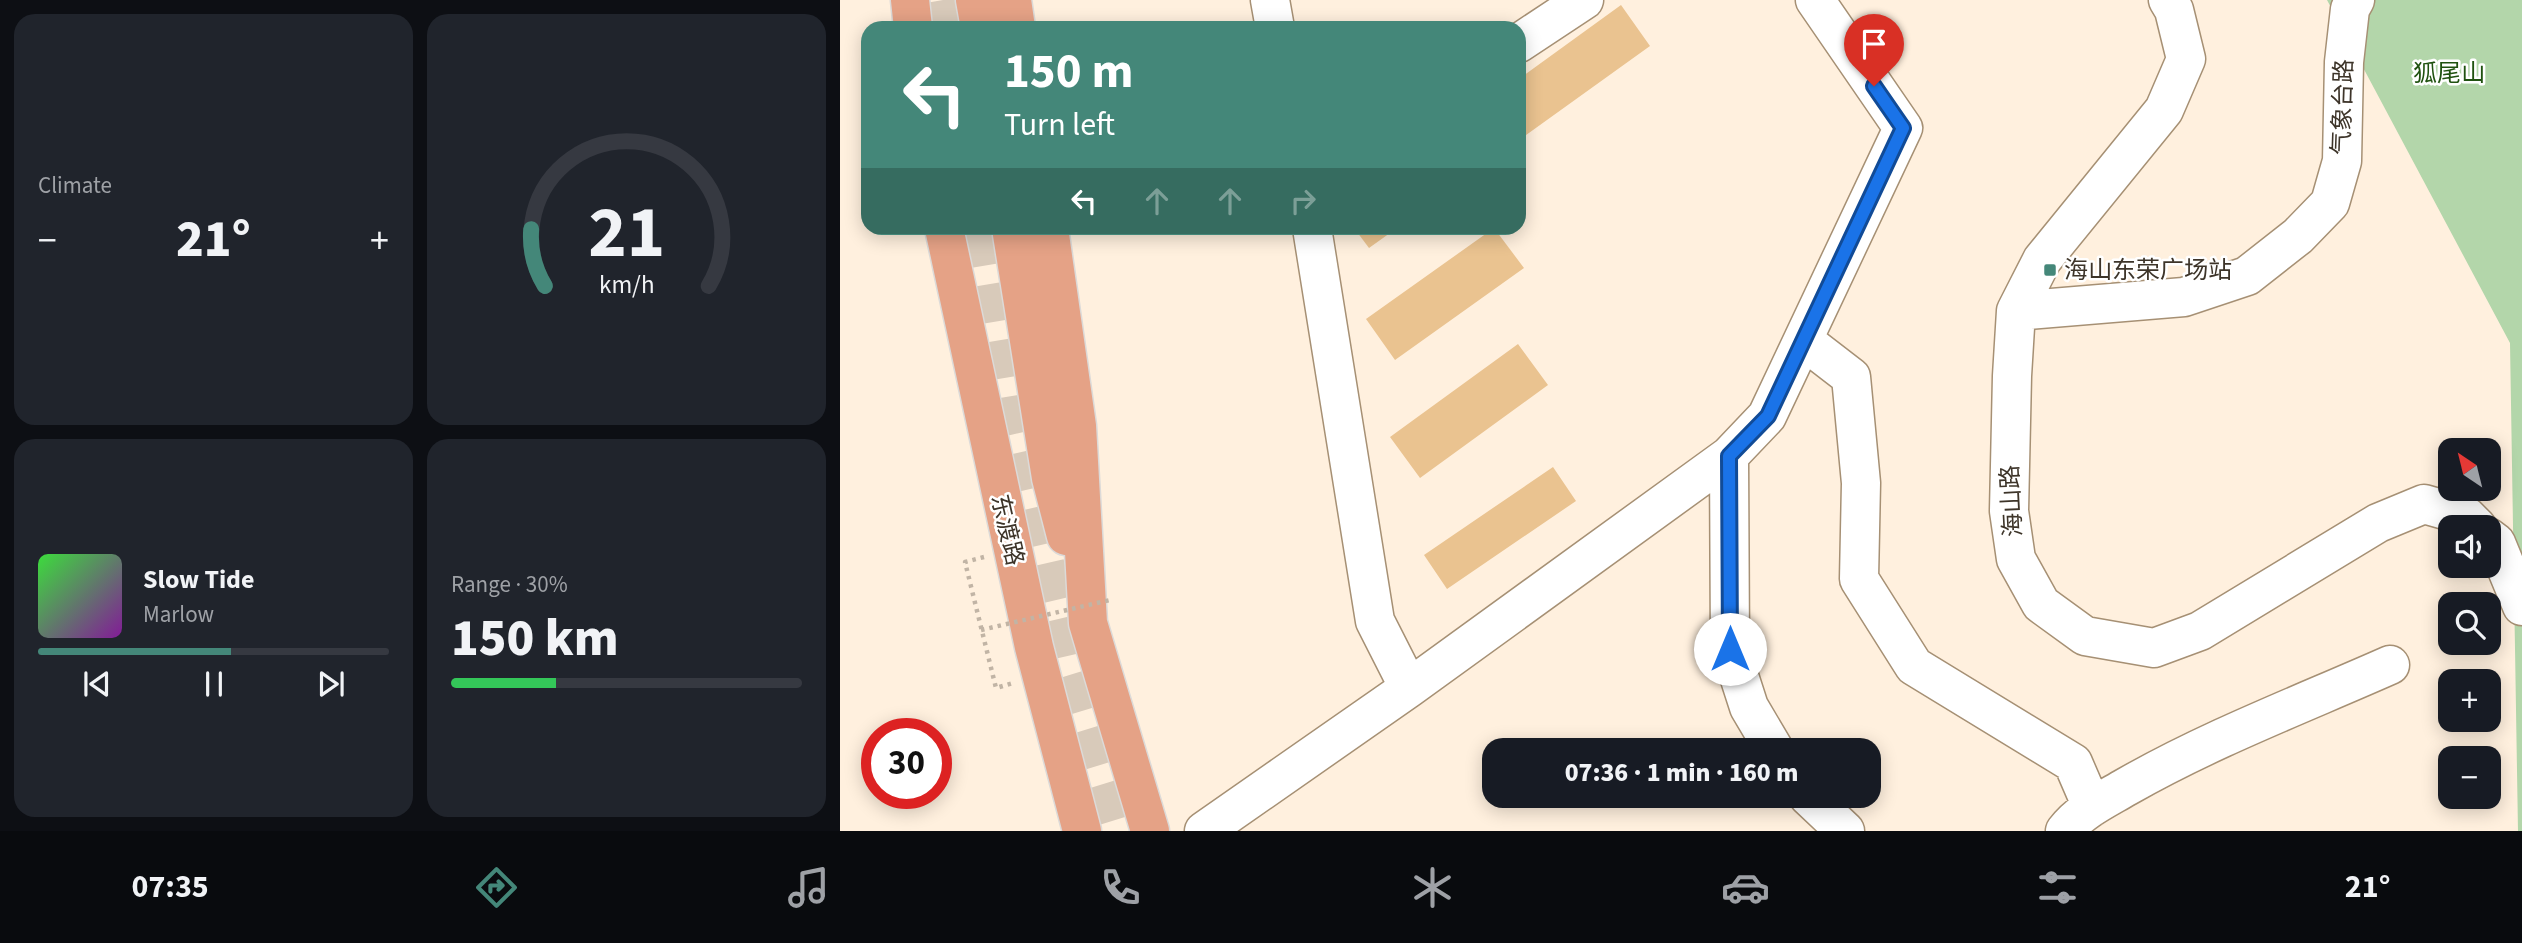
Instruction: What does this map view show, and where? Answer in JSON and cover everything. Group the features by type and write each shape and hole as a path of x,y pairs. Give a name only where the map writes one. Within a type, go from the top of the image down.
{"main road":[{"path":"910,0 912,21"},
{"path":"975,0 978,21"},
{"path":"1012,0 1015,21"},
{"name":"东渡路","path":"946,235 1034,647 1082,831"},
{"path":"1013,235 1051,478 1099,612"},
{"path":"1050,235 1077,426 1099,612 1150,831"}],"street":[{"path":"1270,0 1274,21"},
{"path":"1526,38 1584,0"},
{"path":"1204,831 1409,688 1729,456 1768,416 1903,128 1815,0"},
{"name":"海山路","path":"2168,0 2174,10 2186,58 2164,110 2042,260 2016,312 2009,511 2017,559 2041,604 2085,636 2154,648 2200,631 2378,523 2424,504 2462,515"},
{"name":"气象台路","path":"2016,312 2183,297 2248,276 2298,236 2330,203 2342,161 2344,62 2350,9 2355,0"},
{"path":"1313,235 1375,621 1409,688"},
{"path":"1803,340 1851,377 1861,483 1859,579 1914,666 2073,763 2078,819 2161,767 2390,665"},
{"path":"1729,456 1730,649 1749,707 1767,738"},
{"path":"2501,555 2522,606"},
{"path":"1821,808 1845,831"}],"path":[{"path":"965,562 996,688"},
{"path":"981,630 1099,612"}],"green space":[{"name":"狐尾山","path":"2327,0 2522,0 2522,831 2518,831 2510,343"}],"building":[{"path":"1621,5 1650,46 1526,135 1526,74"},
{"path":"1359,235 1387,235 1369,248"},
{"path":"1484,235 1499,235 1524,268 1395,360 1366,319"},
{"path":"1518,344 1548,385 1420,478 1390,437"},
{"path":"1553,467 1576,501 1447,589 1424,555"}],"tunnel":[{"path":"943,0 947,21"},
{"path":"981,235 1012,420 1068,663 1120,831"}],"place":[{"name":"海山东荣广场站","path":"2050,270"}],"route":[{"path":"1730,649 1729,456 1768,416 1903,128 1874,86"}]}
